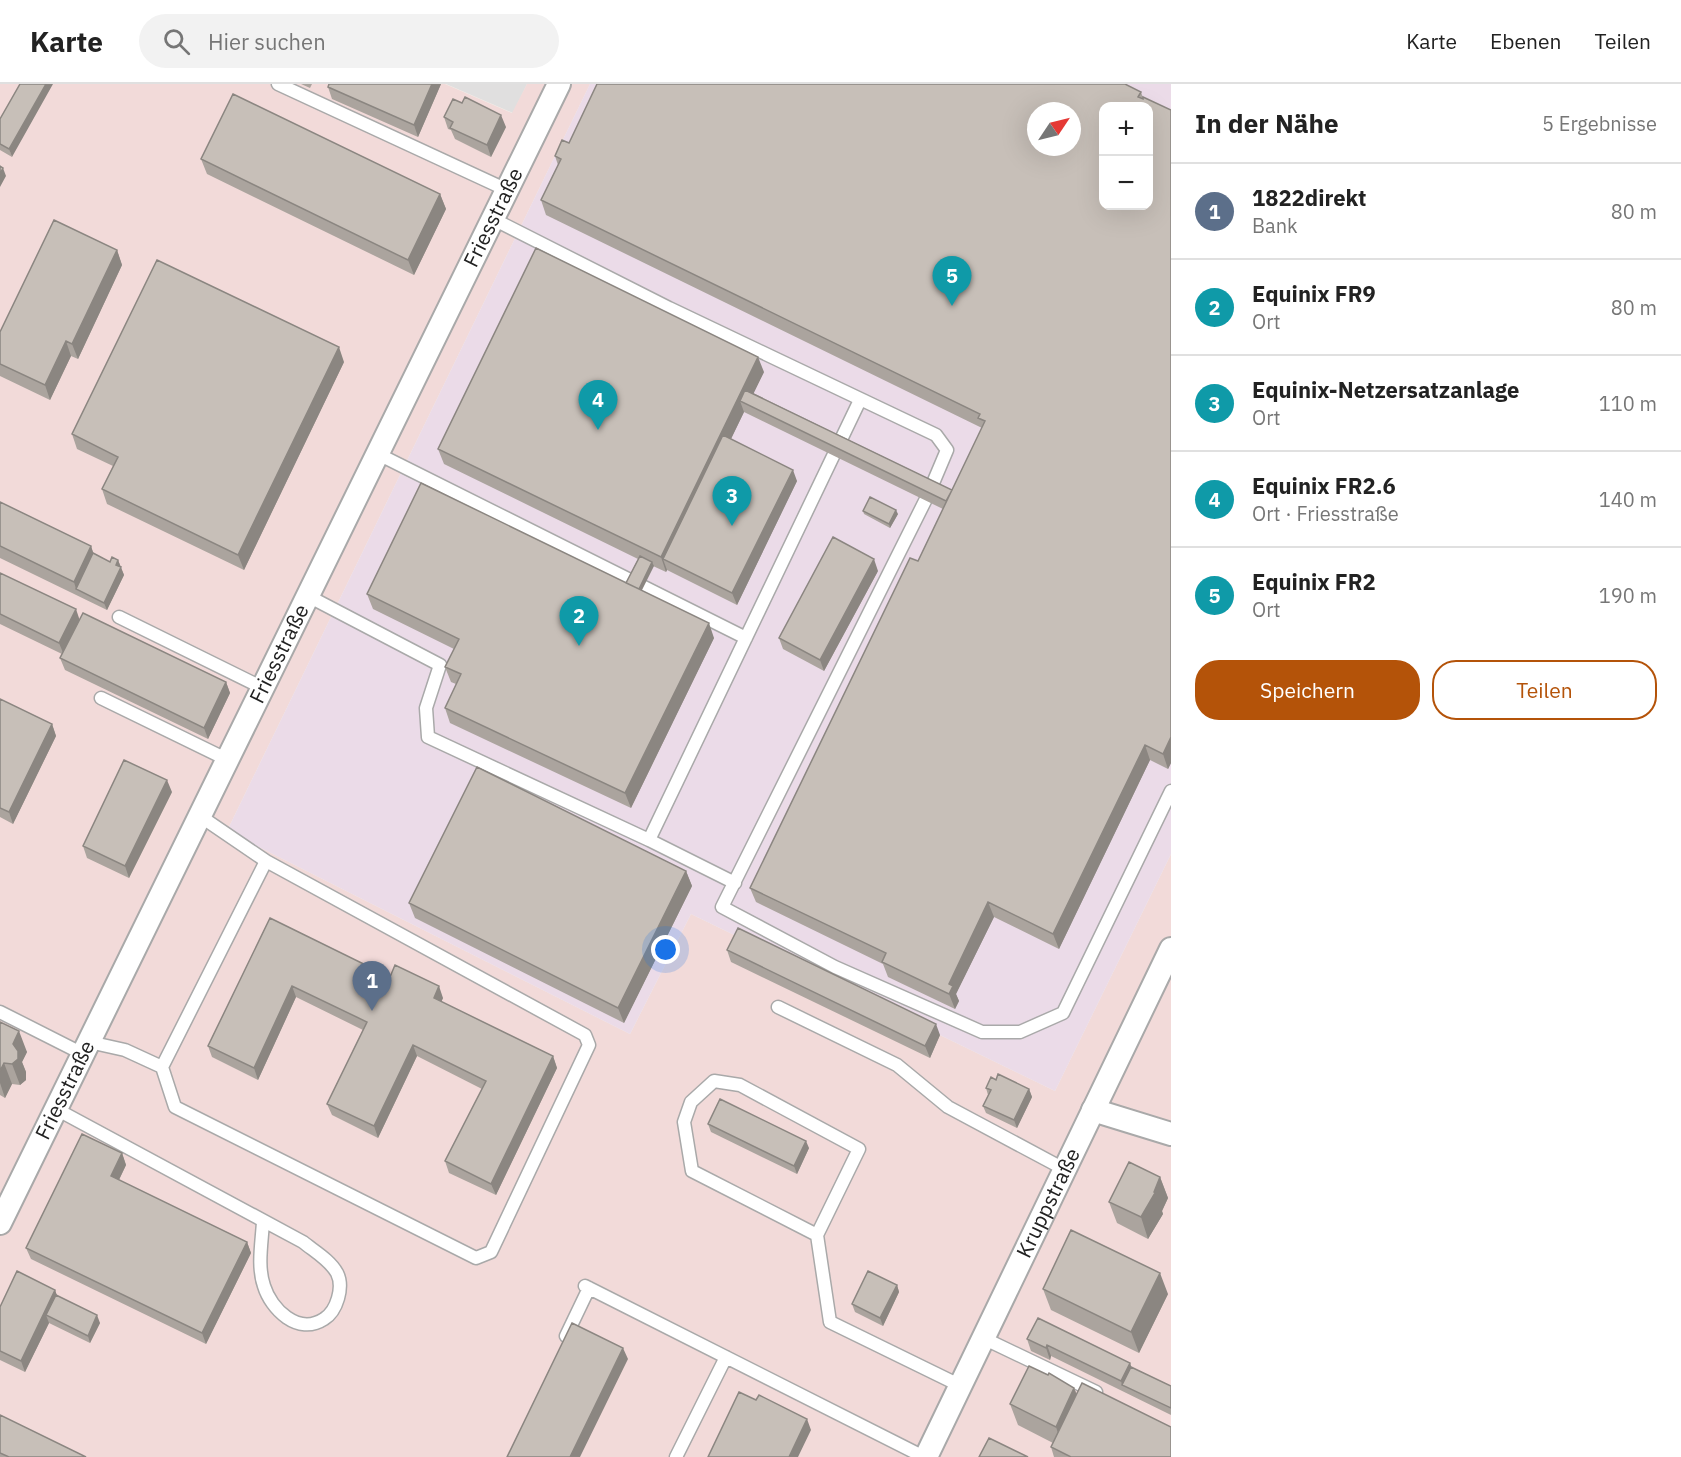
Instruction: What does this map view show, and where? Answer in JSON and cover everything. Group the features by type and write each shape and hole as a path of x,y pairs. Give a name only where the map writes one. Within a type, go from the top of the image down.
{"street":[{"name":"Friesstraße","path":"0,1223 560,84"},
{"name":"Kruppstraße","path":"925,1457 1171,949"},
{"path":"1092,1110 1171,1134"}],"lane":[{"path":"278,84 507,190"},
{"path":"493,219 649,299 936,435 947,450 928,495 722,907 835,967 982,1032 1020,1032 1063,1013 1171,791"},
{"path":"649,840 860,400"},
{"path":"378,454 746,638"},
{"path":"308,596 440,665 426,708 428,737 649,840 735,883"},
{"path":"119,617 263,688"},
{"path":"101,699 228,760"},
{"path":"0,1012 86,1048 125,1050 162,1067 176,1107 476,1258 491,1252 589,1045 585,1035 266,861 200,816"},
{"path":"162,1067 266,861"},
{"path":"778,1007 897,1065 948,1107 1064,1168"},
{"path":"818,1236 692,1171 684,1122 691,1102 714,1081 740,1085 859,1149 818,1236 830,1322 961,1386"},
{"path":"56,1109 303,1242 327,1261 336,1272 340,1283 339,1296 324,1319 308,1324 292,1321 282,1315 269,1299 263,1285 261,1266 263,1221"},
{"path":"559,1352 587,1287 925,1457"},
{"path":"983,1338 1107,1397"},
{"path":"676,1457 726,1357"}],"shaded area":[{"path":"0,84 445,84 512,113 527,84 590,84 227,831 630,1034 691,914 1055,1091 1171,854 1171,1457 0,1457"},
{"path":"446,84 527,84 513,113"},
{"path":"590,84 1171,84 1171,854 1055,1091 691,914 630,1034 227,831"}],"building":[{"path":"20,84 46,84 9,149 0,144 0,119"},
{"path":"329,84 432,84 414,125 328,87"},
{"path":"597,84 1125,84 1141,92 1138,97 1143,99 1143,97 1171,110 1171,737 1163,754 1145,745 1053,934 988,902 949,984 953,986 949,994 882,962 886,953 750,888 910,558 918,561 985,421 978,418 980,414 541,200 561,159 555,156 562,140 569,143"},
{"path":"233,94 440,194 408,260 201,159"},
{"path":"465,97 501,115 487,145 450,128 453,122 444,117 453,99 462,103"},
{"path":"54,220 117,250 72,344 66,341 45,385 0,364 0,332"},
{"path":"536,248 758,357 661,557 438,449"},
{"path":"157,260 339,347 238,555 102,489 118,457 72,434"},
{"path":"745,390 952,490 946,501 740,401"},
{"path":"723,435 793,470 732,593 663,559"},
{"path":"421,483 709,623 625,793 445,708 461,674 445,667 459,639 367,594"},
{"path":"870,497 896,510 889,524 863,511"},
{"path":"0,502 91,546 74,582 0,546"},
{"path":"833,537 874,559 820,660 779,638"},
{"path":"93,553 110,562 112,557 118,560 116,565 121,567 104,603 76,589"},
{"path":"640,556 652,562 639,589 626,583"},
{"path":"0,573 76,609 59,643 0,614"},
{"path":"83,613 226,682 204,728 60,658"},
{"path":"0,699 52,724 9,812 0,808"},
{"path":"124,760 167,780 125,866 83,846"},
{"path":"477,767 686,871 618,1008 409,903"},
{"path":"270,918 390,977 395,965 439,986 434,998 553,1056 491,1184 445,1161 486,1081 413,1045 374,1126 327,1104 367,1022 292,986 254,1068 208,1046"},
{"path":"738,928 936,1024 925,1046 727,950"},
{"path":"0,1022 19,1031 13,1044 18,1051 18,1059 12,1064 4,1063 0,1071"},
{"path":"998,1074 1029,1089 1014,1120 983,1106 991,1090 986,1088 991,1077 996,1080"},
{"path":"720,1099 806,1141 794,1166 708,1124"},
{"path":"82,1134 122,1153 111,1176 247,1242 202,1333 26,1248"},
{"path":"1129,1162 1160,1177 1155,1193 1141,1217 1109,1202"},
{"path":"1071,1230 1160,1273 1131,1332 1043,1289"},
{"path":"17,1271 55,1290 21,1361 0,1351 0,1307"},
{"path":"868,1271 897,1285 880,1318 852,1304"},
{"path":"56,1295 97,1315 88,1336 46,1315"},
{"path":"1038,1318 1130,1363 1121,1381 1047,1345 1046,1348 1027,1339"},
{"path":"572,1323 623,1348 570,1457 507,1457"},
{"path":"1029,1366 1048,1375 1049,1373 1074,1388 1056,1427 1010,1404"},
{"path":"1131,1367 1171,1386 1171,1408 1122,1385"},
{"path":"1082,1383 1171,1427 1171,1457 1071,1457 1051,1447"},
{"path":"739,1392 756,1400 759,1395 807,1419 789,1457 708,1457"},
{"path":"0,1415 86,1457 9,1457 0,1453"},
{"path":"989,1438 1028,1457 979,1457"}],"place":[{"name":"Equinix FR2","path":"952,306"},
{"name":"Equinix FR2.6","path":"598,430"},
{"name":"Equinix-Netzersatzanlage","path":"732,526"},
{"name":"Equinix FR9","path":"579,646"},
{"name":"1822direkt","path":"372,1011"}]}
